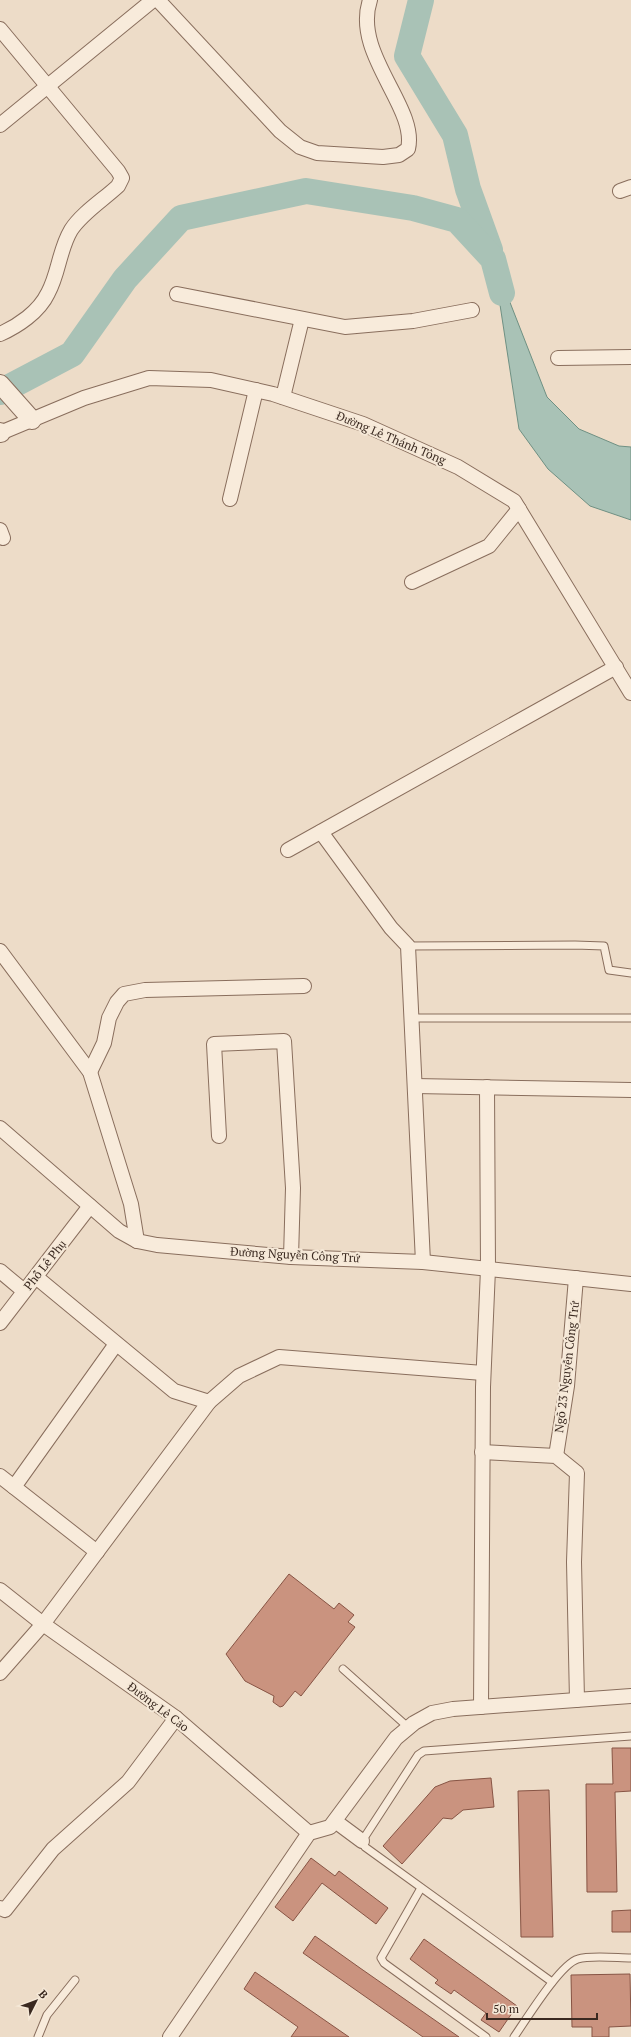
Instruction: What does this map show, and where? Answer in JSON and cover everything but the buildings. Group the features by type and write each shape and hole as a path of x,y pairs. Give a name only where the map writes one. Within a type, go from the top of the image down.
{"street":[{"path":"0,125 153,0"},
{"path":"158,0 280,131 300,146 317,153 383,157 399,155 408,149 410,138 402,114 376,60 368,32 367,9 370,0"},
{"path":"0,29 118,170 122,178 118,186 72,228 62,245 48,294 39,306 17,326 0,334"},
{"path":"177,294 302,320 345,327 412,321 472,310"},
{"path":"283,397 302,320"},
{"path":"558,358 631,357"},
{"name":"Đường Lê Thánh Tông","path":"0,432 84,398 149,378 211,380 283,397 363,424 458,467 514,501 631,693"},
{"path":"0,384 32,420"},
{"path":"230,499 256,390"},
{"path":"412,582 489,546 519,509"},
{"path":"288,850 616,667"},
{"path":"321,832 391,928 408,946 422,1262"},
{"path":"0,951 90,1072 131,1204 136,1241"},
{"path":"90,1072 104,1042 109,1018 116,1002 124,994 145,990 304,986"},
{"path":"219,1136 214,1044 284,1041 293,1188 291,1257"},
{"path":"415,1086 631,1090"},
{"path":"481,1707 482,1452 488,1269 487,1087"},
{"name":"Đường Nguyễn Công Trứ","path":"0,1128 119,1231 136,1241 157,1245 291,1257 422,1262 631,1284"},
{"name":"Phố Lê Phụ","path":"0,1323 90,1206"},
{"path":"0,1271 24,1291"},
{"path":"36,1277 174,1391 209,1402"},
{"name":"Ngõ 23 Nguyễn Công Trứ","path":"556,1456 567,1386 576,1278"},
{"path":"14,1487 116,1344"},
{"path":"0,1673 43,1624 209,1402 239,1376 279,1357 484,1374"},
{"path":"482,1452 556,1456 577,1473 574,1562 577,1700"},
{"path":"0,1476 97,1552"},
{"name":"Đường Lê Cảo","path":"0,1590 43,1624 176,1718 309,1833"},
{"path":"170,2037 309,1833 330,1827 396,1738 409,1728 432,1714 453,1709 631,1696"},
{"path":"0,1908 5,1910 53,1849 128,1782 176,1718"},
{"path":"335,1821 362,1841"}],"lane":[{"path":"408,946 604,946 609,970 631,973"},
{"path":"412,1018 631,1018"},
{"path":"343,1669 409,1728"},
{"path":"552,1982 421,1888 366,1847 362,1841 418,1755 424,1751 631,1736"},
{"path":"421,1888 381,1958 384,1963 486,2037"},
{"path":"514,2037 552,1982 578,1959 631,1958"},
{"path":"38,2037 47,2015 75,1980"}],"shaded area":[{"path":"493,259 547,397 579,429 619,446 631,447 631,520 590,506 548,469 519,429"}],"waterway":[{"path":"421,0 407,56 455,135 468,189 490,250"},
{"path":"0,392 72,354 125,279 181,218 306,191 413,208 457,220 493,259 502,293"}]}
